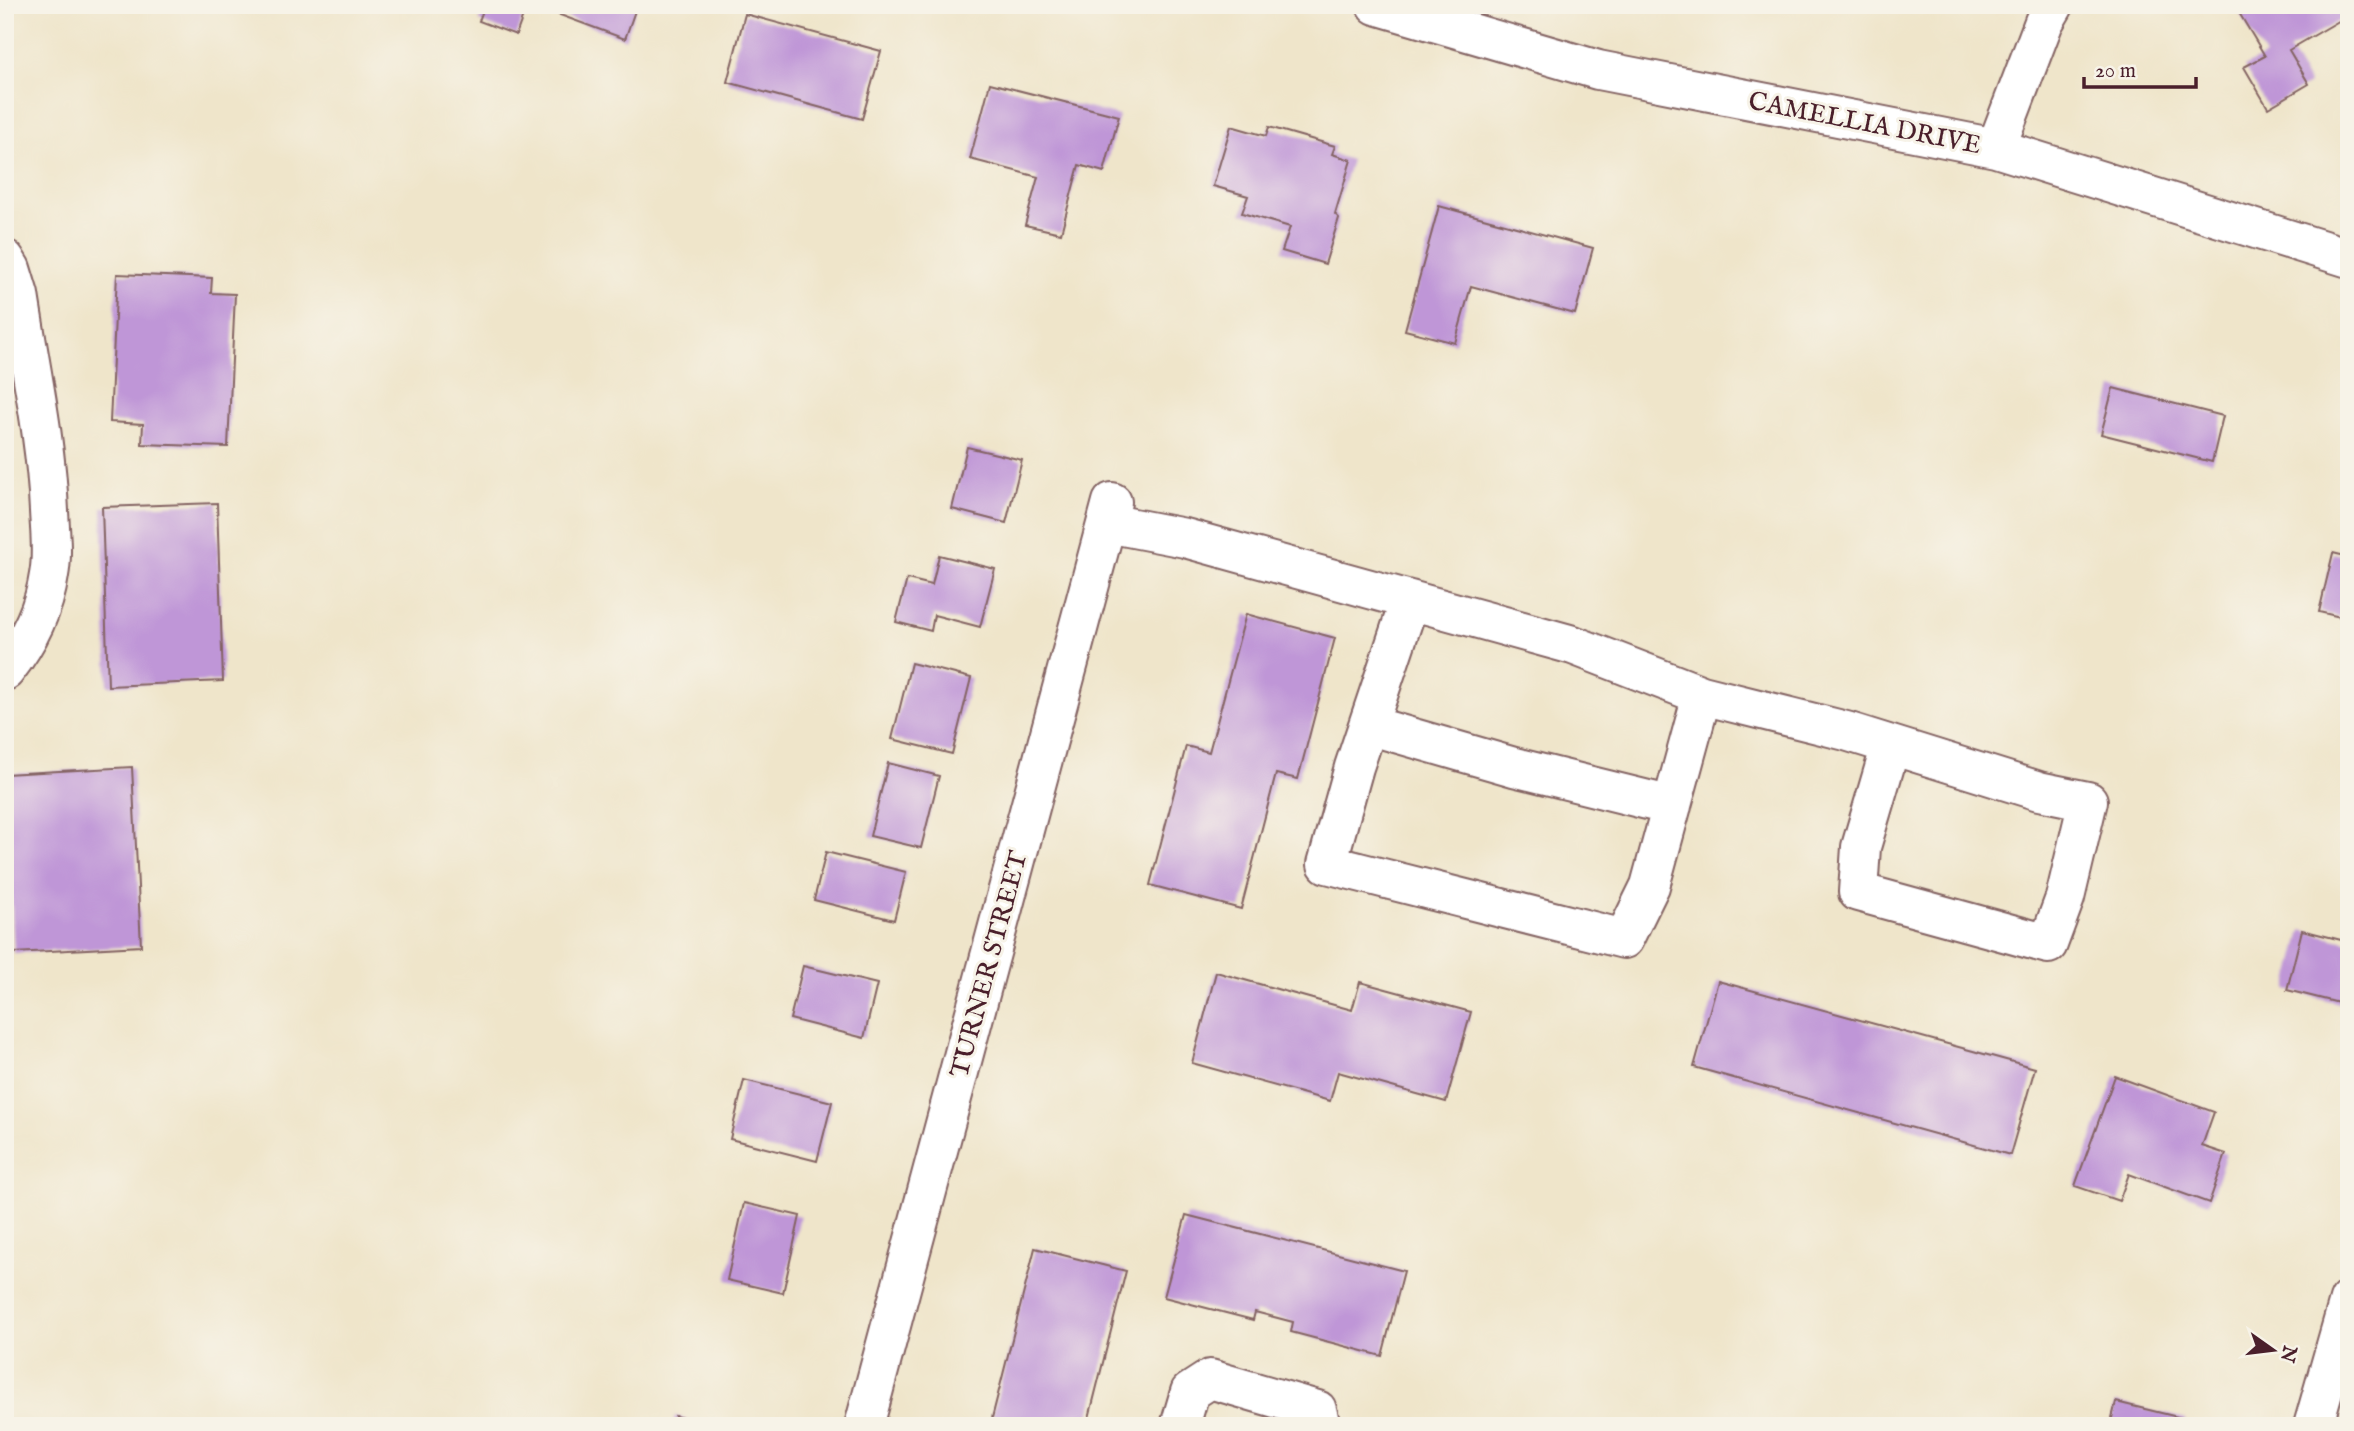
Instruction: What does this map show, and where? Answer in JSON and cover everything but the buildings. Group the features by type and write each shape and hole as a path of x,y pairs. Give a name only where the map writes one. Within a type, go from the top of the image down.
{"street":[{"name":"CAMELLIA DRIVE","path":"1376,5 1598,70 1996,148 2349,258"},
{"path":"1996,148 2044,22 2054,5"},
{"path":"5,259 19,295 47,470 51,549 49,575 39,612 18,655 5,671"},
{"name":"TURNER STREET","path":"864,1426 1109,512 1185,538 1410,600"},
{"path":"1702,695 1650,886 1624,939 1327,864 1354,767 1410,600 1573,645 1702,695 1846,731 2039,791 2088,801 2066,898 2048,944 1858,892 1861,847 1891,745"},
{"path":"1368,725 1514,767 1672,806"},
{"path":"2313,1426 2349,1300"},
{"path":"1180,1426 1190,1392 1210,1379 1317,1410 1321,1426"}]}
